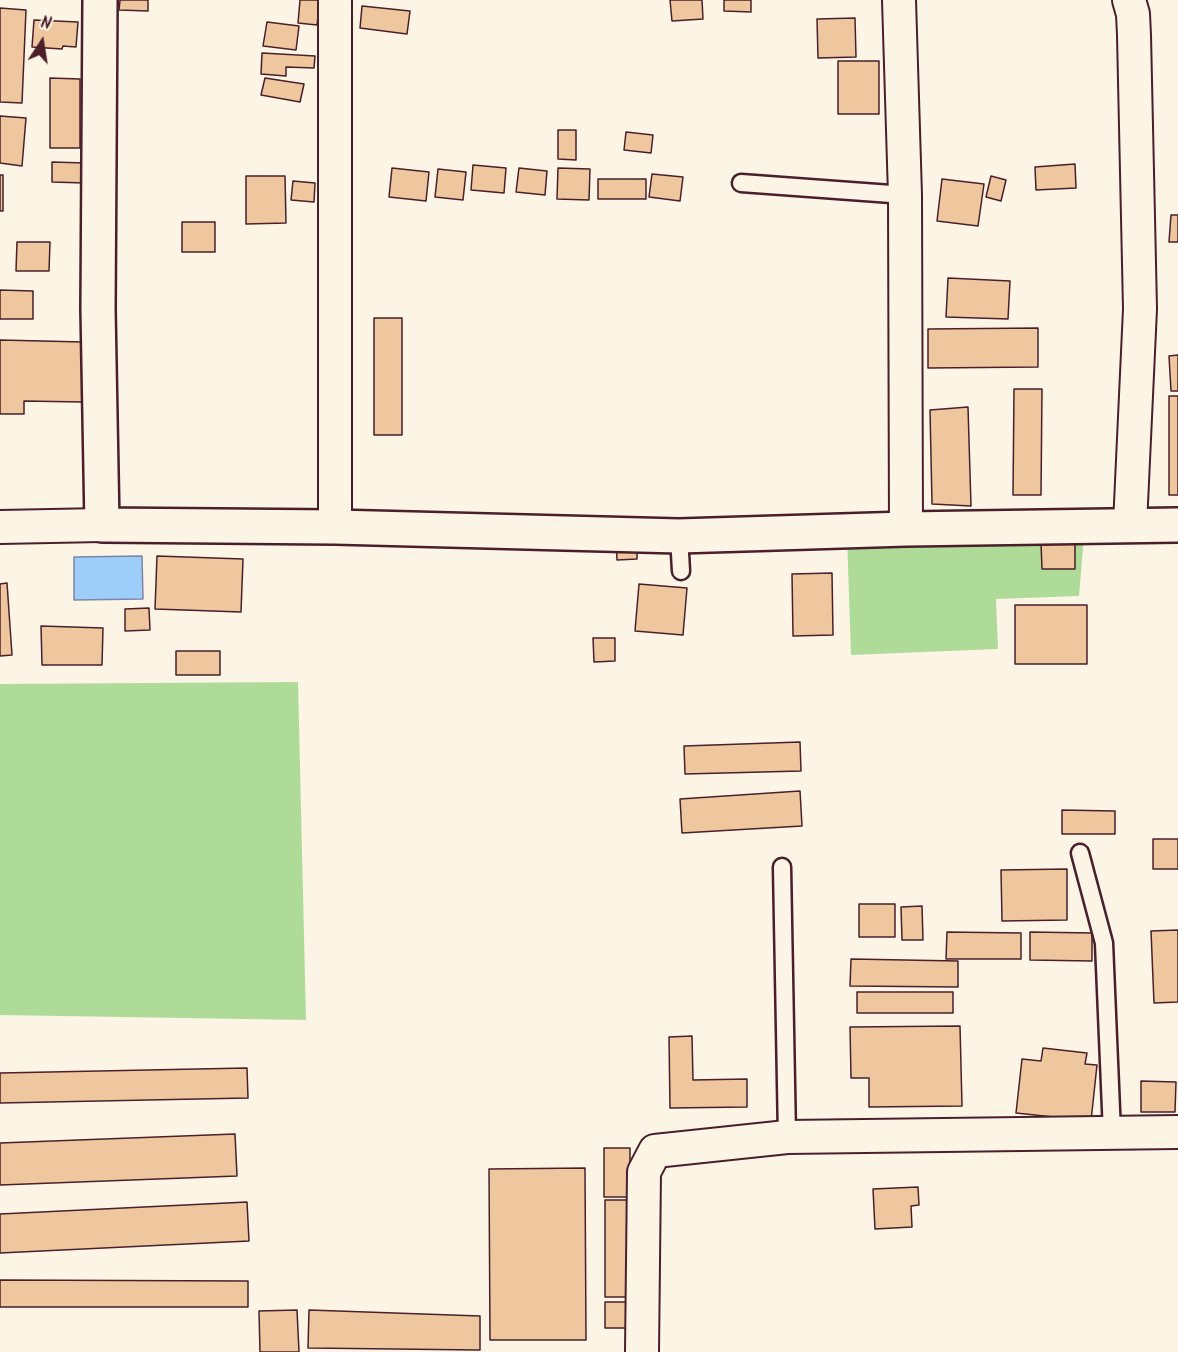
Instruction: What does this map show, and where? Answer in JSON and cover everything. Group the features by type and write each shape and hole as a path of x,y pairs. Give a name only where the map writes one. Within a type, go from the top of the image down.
{"street":[{"path":"100,0 98,309 102,525"},
{"path":"335,0 335,526"},
{"path":"899,0 905,195 906,529"},
{"path":"1129,0 1133,14 1134,35 1140,309 1130,525"},
{"path":"0,528 102,525 335,526 679,536 906,529 1178,525"},
{"path":"642,1352 644,1172 655,1151 787,1137 1178,1132"}],"lane":[{"path":"741,183 905,195"},
{"path":"679,536 681,571"},
{"path":"1080,853 1104,943 1112,1133"},
{"path":"782,867 787,1137"}],"green space":[{"path":"1084,535 1079,596 996,599 998,649 851,655 847,536"},
{"path":"298,682 306,1020 0,1015 0,684"}],"water":[{"path":"142,556 143,599 74,600 74,557"}],"building":[{"path":"120,0 148,0 148,11 119,10"},
{"path":"300,0 320,0 317,25 298,23"},
{"path":"670,0 702,0 703,19 672,21"},
{"path":"724,0 751,0 751,12 724,11"},
{"path":"362,6 410,11 407,34 360,28"},
{"path":"0,8 26,10 22,103 0,102"},
{"path":"855,18 856,57 818,58 817,19"},
{"path":"34,20 78,22 76,47 63,46 62,49 32,47"},
{"path":"267,22 299,26 296,50 263,46"},
{"path":"262,53 315,56 314,68 286,67 286,76 261,74"},
{"path":"838,61 879,61 879,114 838,114"},
{"path":"50,78 80,79 80,148 50,148"},
{"path":"265,78 304,84 300,102 261,95"},
{"path":"0,116 26,118 22,166 0,163"},
{"path":"558,130 576,130 576,160 558,159"},
{"path":"626,132 653,135 651,153 624,150"},
{"path":"52,162 85,163 85,183 52,182"},
{"path":"1075,164 1076,188 1036,190 1035,167"},
{"path":"473,165 506,168 504,193 471,190"},
{"path":"392,168 429,172 426,201 389,197"},
{"path":"519,168 547,171 545,195 516,192"},
{"path":"558,168 590,169 589,200 557,199"},
{"path":"438,169 466,172 463,200 435,197"},
{"path":"652,174 683,177 680,201 649,197"},
{"path":"0,175 3,175 3,211 0,211"},
{"path":"246,176 285,176 286,223 246,224"},
{"path":"991,176 1006,180 1001,201 986,197"},
{"path":"598,179 646,179 646,199 598,199"},
{"path":"942,179 984,184 978,226 937,221"},
{"path":"293,181 315,183 314,202 291,200"},
{"path":"1171,215 1178,215 1178,242 1169,242"},
{"path":"182,222 215,222 215,252 182,252"},
{"path":"17,242 50,242 49,271 16,271"},
{"path":"948,278 1010,281 1008,319 946,317"},
{"path":"0,290 33,291 33,319 0,319"},
{"path":"374,318 402,318 402,435 374,435"},
{"path":"1038,328 1038,367 928,368 928,329"},
{"path":"0,340 83,342 83,402 24,401 24,414 0,414"},
{"path":"1178,355 1178,391 1171,391 1169,356"},
{"path":"1014,389 1042,389 1041,495 1013,495"},
{"path":"1169,396 1178,396 1178,495 1169,495"},
{"path":"968,407 971,506 932,504 930,410"},
{"path":"637,539 637,559 617,560 616,540"},
{"path":"1075,542 1075,569 1042,569 1041,543"},
{"path":"157,556 243,559 241,612 155,609"},
{"path":"832,573 833,635 793,636 792,574"},
{"path":"7,583 12,655 0,656 0,584"},
{"path":"639,584 687,588 683,635 635,631"},
{"path":"1015,605 1087,605 1087,664 1015,664"},
{"path":"149,608 150,630 125,631 125,609"},
{"path":"41,626 103,628 102,665 42,665"},
{"path":"593,638 615,638 615,661 594,662"},
{"path":"176,651 220,651 220,675 176,675"},
{"path":"800,742 801,771 685,774 684,746"},
{"path":"800,791 802,826 682,833 680,799"},
{"path":"1062,810 1115,811 1115,834 1062,834"},
{"path":"1153,839 1178,839 1178,869 1153,869"},
{"path":"1067,869 1067,920 1002,921 1001,870"},
{"path":"859,904 895,904 895,937 859,937"},
{"path":"922,906 923,940 902,940 901,907"},
{"path":"1178,930 1178,1002 1154,1003 1151,931"},
{"path":"947,932 1021,933 1021,959 946,959"},
{"path":"1030,932 1092,933 1092,961 1030,960"},
{"path":"851,959 958,961 958,987 850,986"},
{"path":"857,992 953,992 953,1013 857,1013"},
{"path":"960,1026 962,1106 869,1107 869,1078 851,1078 850,1027"},
{"path":"692,1036 693,1080 747,1079 747,1107 670,1108 669,1037"},
{"path":"1043,1048 1087,1053 1085,1064 1097,1065 1091,1121 1016,1113 1022,1059 1041,1061"},
{"path":"247,1068 248,1098 0,1103 0,1073"},
{"path":"1141,1081 1176,1082 1175,1112 1141,1112"},
{"path":"235,1134 237,1176 0,1185 0,1143"},
{"path":"604,1148 630,1148 630,1197 604,1197"},
{"path":"585,1168 586,1340 490,1340 489,1169"},
{"path":"918,1187 919,1205 911,1206 912,1227 875,1229 873,1189"},
{"path":"605,1200 630,1200 631,1297 605,1297"},
{"path":"247,1202 249,1241 0,1253 0,1214"},
{"path":"0,1280 248,1281 248,1307 0,1307"},
{"path":"605,1302 631,1302 631,1328 605,1328"},
{"path":"297,1310 299,1352 260,1352 259,1311"},
{"path":"309,1310 480,1316 480,1350 308,1348"}]}
